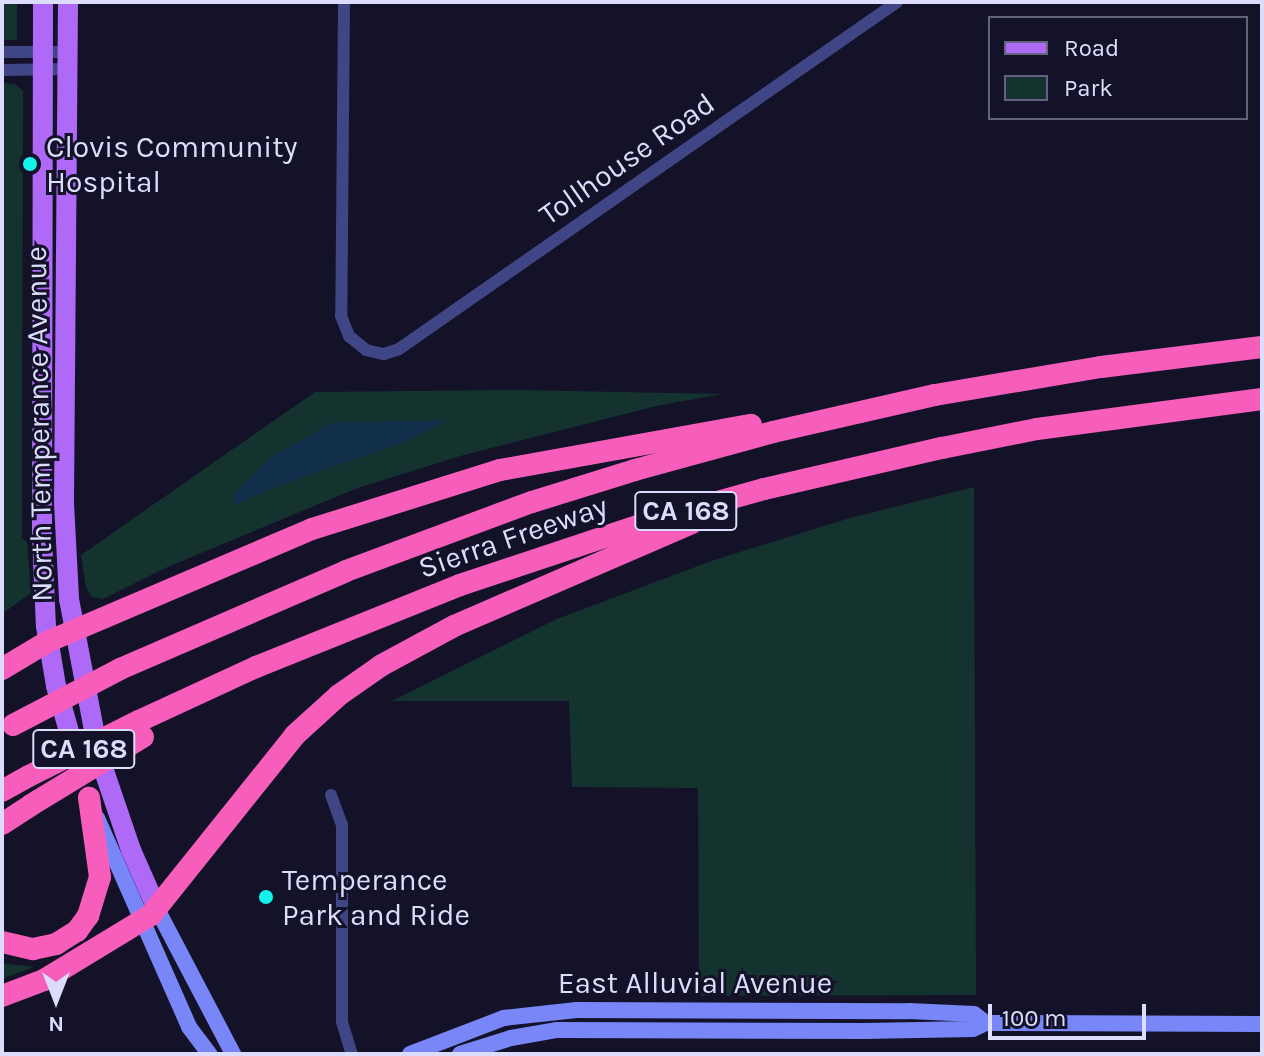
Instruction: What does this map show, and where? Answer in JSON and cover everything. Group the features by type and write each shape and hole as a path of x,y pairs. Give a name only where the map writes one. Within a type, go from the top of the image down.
{"highway":[{"name":"Sierra Freeway","path":"8,729 120,669 346,571 517,508 635,470 844,415 935,395 1101,367 1262,347"},
{"name":"Sierra Freeway","path":"141,729 256,667 460,585 586,541 764,489 942,448 1085,422 1262,399"},
{"path":"2,669 73,630 312,529 500,470 774,421 844,415"},
{"path":"2,996 44,980 149,915 295,735 339,695 382,665 454,626 643,541 739,507 942,448"},
{"path":"2,824 141,729"},
{"name":"CA 168","path":"2,791 29,776 141,729"},
{"path":"2,942 33,949 56,944 77,931 88,916 100,877 89,798"}],"main road":[{"name":"North Temperance Avenue","path":"43,2 42,536 47,642 67,729 89,798"},
{"name":"North Temperance Avenue","path":"68,2 64,515 73,630 92,726 149,915"}],"street":[{"name":"Tollhouse Road","path":"344,2 341,316 349,336 366,350 384,354 399,349 897,2"},
{"path":"2,52 43,60 68,60"},
{"path":"2,70 43,60"},
{"path":"331,795 342,825 342,1022 352,1054"},
{"name":"North Temperance Avenue","path":"89,798 149,915 233,1054"},
{"name":"North Temperance Avenue","path":"149,915 189,1027 209,1054"},
{"name":"East Alluvial Avenue","path":"410,1054 504,1018 566,1011 909,1011 974,1014 986,1023"},
{"name":"East Alluvial Avenue","path":"460,1054 511,1038 557,1030 865,1031 973,1029 986,1023 1262,1024"}],"green space":[{"path":"2,2 17,2 17,40 2,40"},
{"path":"2,83 15,84 23,91 22,538 27,542 31,593 2,614"},
{"path":"518,390 722,394 656,406 460,456 355,489 163,569 103,599 92,597 86,588 81,555 315,392"},
{"path":"974,487 976,995 699,996 698,788 572,787 569,701 392,701 557,619 714,560 850,518"},
{"path":"2,963 34,967 2,979"}],"water":[{"path":"449,420 404,442 294,480 234,505 234,493 272,457 331,423"}],"place":[{"name":"Clovis Community Hospital","path":"30,164"},
{"name":"Temperance Park and Ride","path":"266,897"}]}
